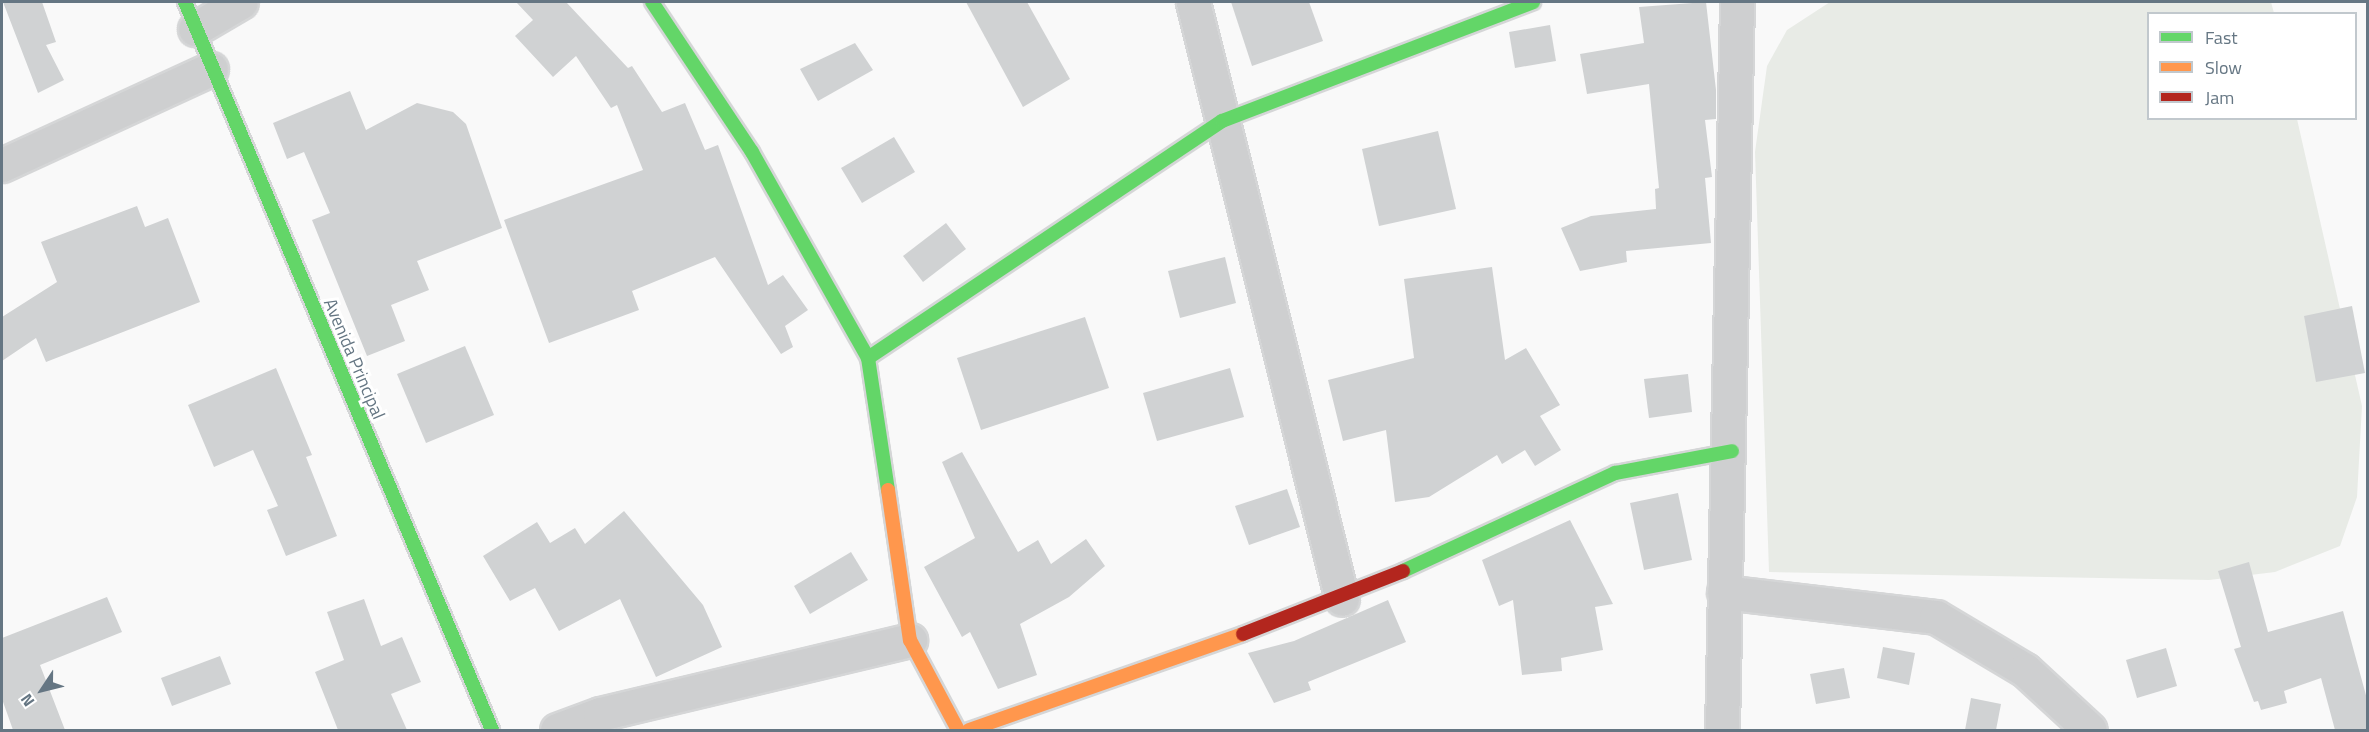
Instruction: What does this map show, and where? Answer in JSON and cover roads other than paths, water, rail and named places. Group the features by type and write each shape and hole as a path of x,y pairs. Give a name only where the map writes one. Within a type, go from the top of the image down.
{"street":[{"path":"190,15 241,2"},
{"path":"652,2 752,152 868,358 910,640 958,730"},
{"path":"1193,2 1342,599"},
{"path":"868,358 1222,121 1533,2"},
{"path":"1722,730 1724,592 1732,451 1737,2"},
{"name":"Avenida Principal","path":"190,15 492,730"},
{"path":"2,165 211,69"},
{"path":"969,730 1342,599 1615,473 1732,451"},
{"path":"1724,592 1936,617 2025,670 2090,730"},
{"path":"557,730 600,714 910,640"}]}
